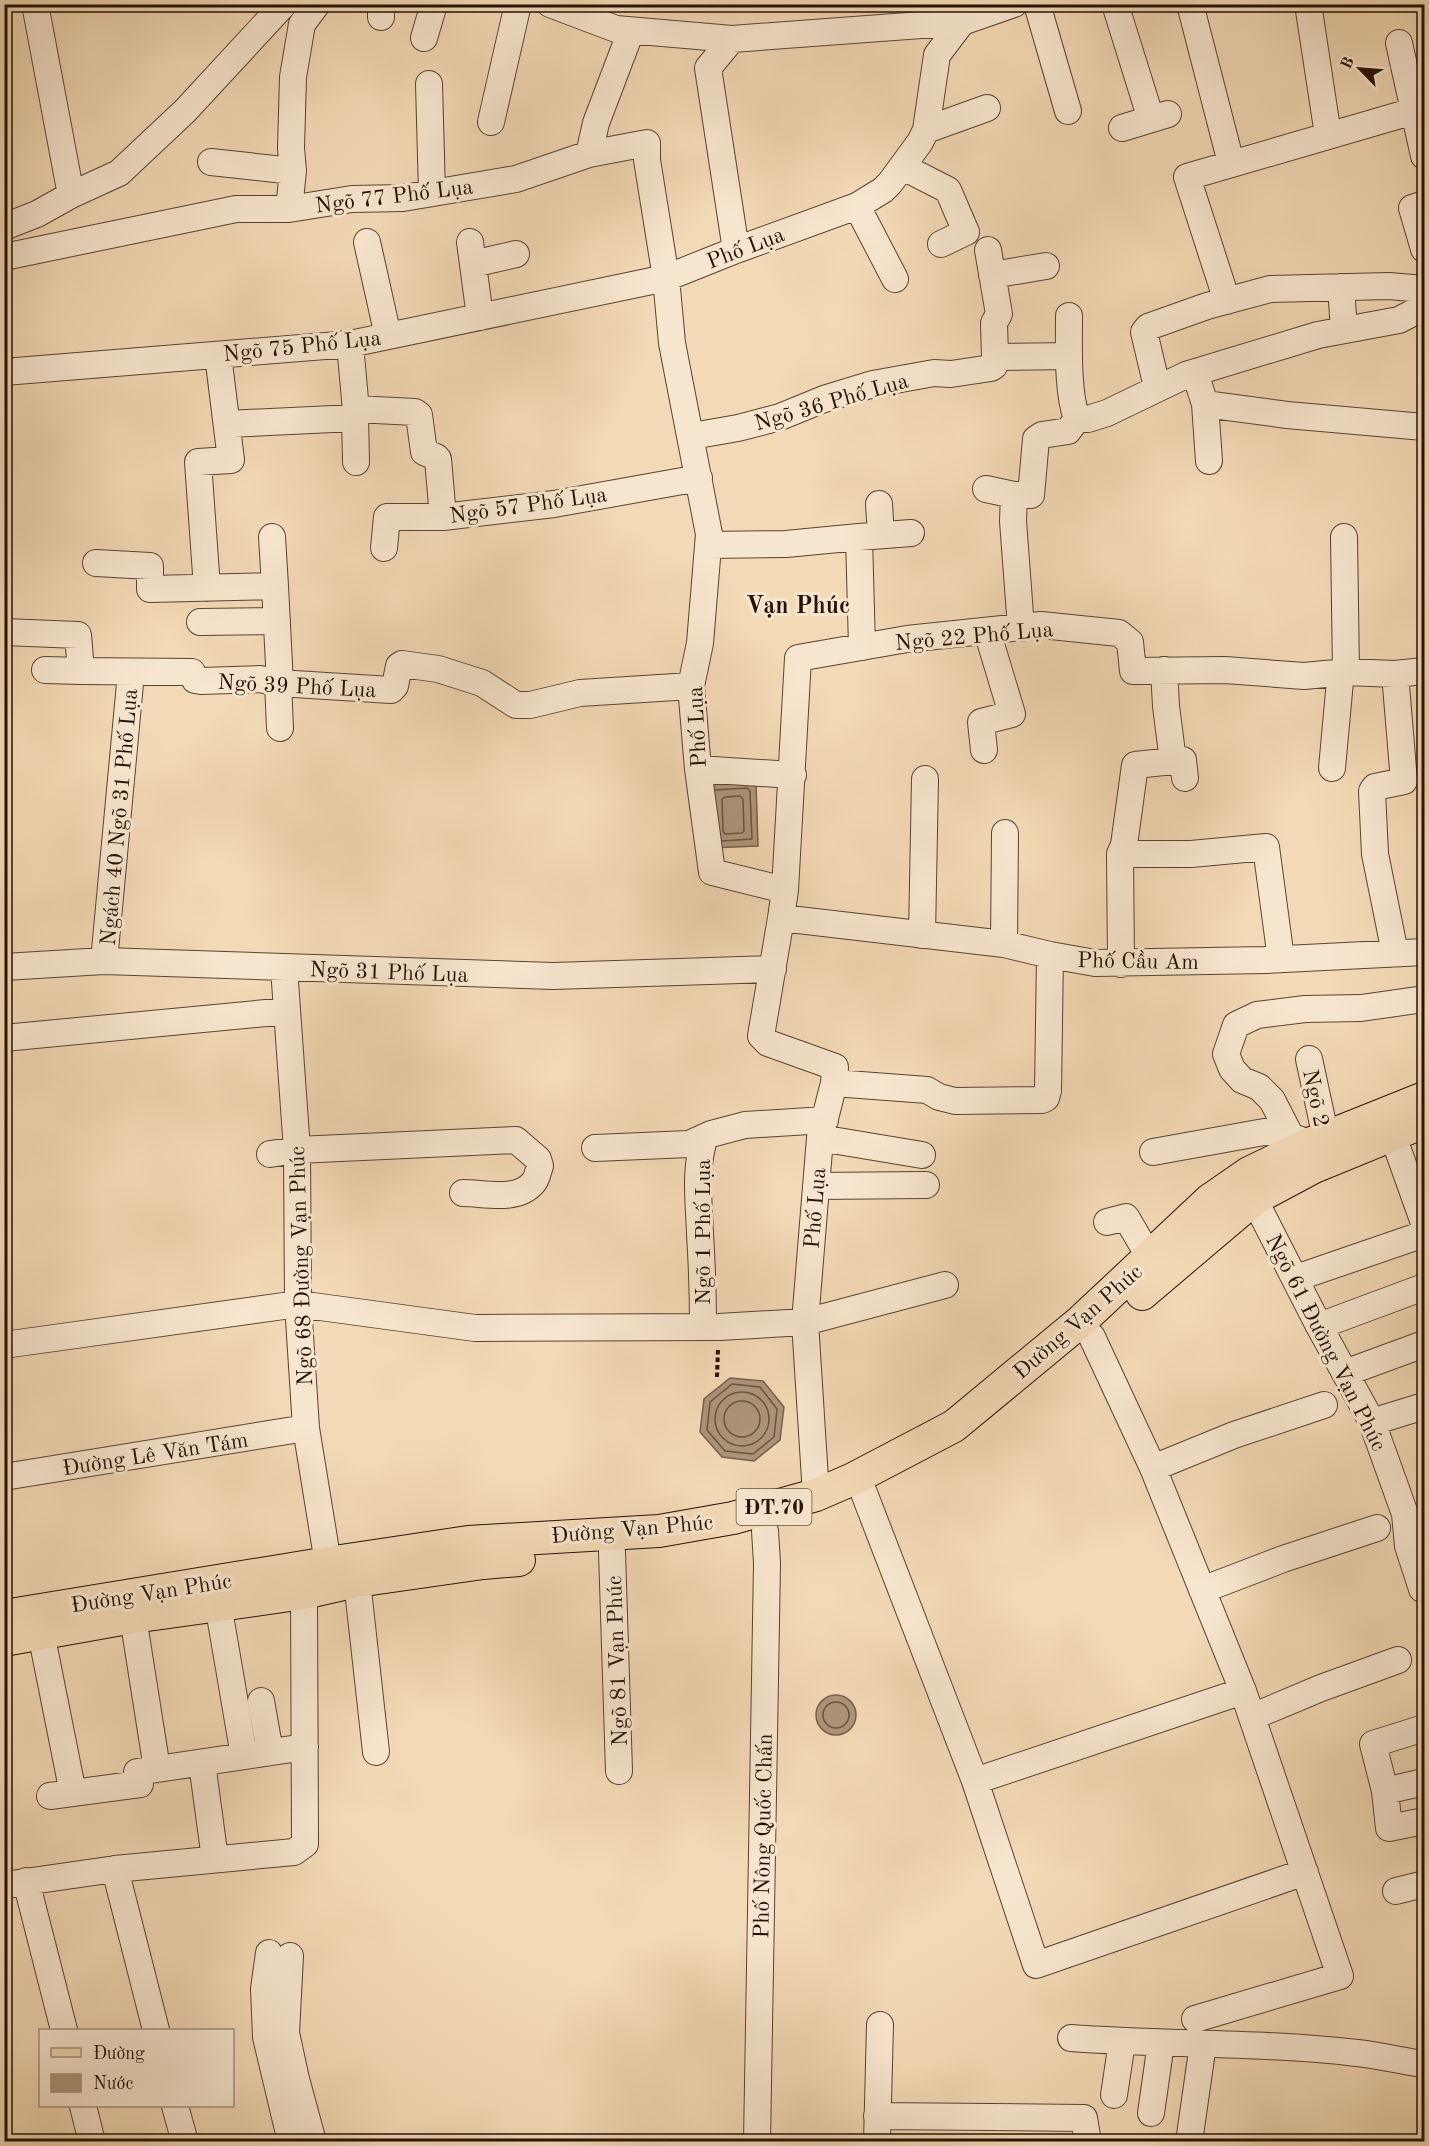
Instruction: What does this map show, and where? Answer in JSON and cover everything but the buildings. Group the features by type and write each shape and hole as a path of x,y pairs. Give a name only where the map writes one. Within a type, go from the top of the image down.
{"main road":[{"name":"Đường Vạn Phúc","path":"4,1616 131,1606 218,1604 304,1593 357,1581 612,1542 732,1518 816,1495 853,1479 954,1426 1171,1268 1254,1199 1387,1126 1425,1098"},
{"name":"Đường Vạn Phúc","path":"4,1640 41,1633 131,1606 328,1563 468,1542 612,1542 671,1548 765,1531 824,1512 921,1465 974,1434 1019,1400 1087,1329 1150,1258 1210,1200 1249,1173 1308,1139 1425,1122"}],"street":[{"path":"35,4 71,195"},
{"path":"424,38 434,4"},
{"path":"491,122 518,4"},
{"path":"550,4 616,29 732,39 962,22 1014,4"},
{"path":"1037,4 1068,111"},
{"path":"1115,4 1159,116 1122,128"},
{"path":"1190,4 1231,163"},
{"path":"1308,4 1328,135"},
{"path":"4,227 37,214 119,173 185,111 283,6 310,14 293,77 291,148 293,171 290,208"},
{"name":"Phố Lụa","path":"784,890 712,872 698,769 691,686 700,643 709,534 692,436 672,343 666,278 857,206 883,190 903,166 926,130 936,55 962,22"},
{"path":"589,154 596,123 631,31"},
{"path":"732,39 708,68 736,250"},
{"path":"1399,43 1419,109 1425,156"},
{"path":"429,84 432,193"},
{"path":"926,130 987,108"},
{"path":"1227,301 1187,177 1328,135 1369,126 1419,109"},
{"name":"Ngõ 77 Phố Lụa","path":"4,257 236,209 290,208 352,199 403,198 516,179 589,154 647,143 647,160 666,278"},
{"path":"211,162 293,171"},
{"path":"903,166 948,190 966,232 941,244"},
{"path":"1425,204 1412,208 1425,249"},
{"path":"857,206 895,279"},
{"path":"366,242 388,336"},
{"path":"988,250 999,314 994,323 995,357 1069,356"},
{"path":"480,317 471,253 516,254"},
{"path":"992,274 1046,266"},
{"name":"Ngõ 75 Phố Lụa","path":"4,372 350,344 666,278"},
{"path":"1341,286 1344,330"},
{"path":"1157,387 1144,335 1145,329 1270,289 1341,286 1425,289"},
{"path":"1077,419 1088,419 1107,413 1157,387 1195,373 1318,335 1399,320 1425,306"},
{"path":"1070,316 1069,356 1072,400 1077,419"},
{"path":"350,344 356,413 356,462"},
{"path":"207,588 198,462 231,460 218,355"},
{"name":"Ngõ 36 Phố Lụa","path":"692,436 738,428 780,417 824,399 873,384 934,372 951,374 991,368 994,366 995,357"},
{"path":"1195,373 1205,404 1209,461"},
{"path":"1205,404 1287,415 1425,427"},
{"path":"227,424 349,419 356,413 403,411 419,415 424,452 438,459 443,517"},
{"path":"986,489 1014,495 1031,495 1036,439 1042,435 1068,431 1077,419"},
{"name":"Ngõ 57 Phố Lụa","path":"384,548 387,517 443,517 554,504 699,478"},
{"path":"1014,495 1013,521 1021,628"},
{"path":"862,647 870,536 879,504"},
{"path":"708,545 786,544 911,532"},
{"path":"272,537 280,728"},
{"path":"1332,768 1339,690 1344,672 1344,537"},
{"path":"96,563 150,566 150,589 275,586"},
{"path":"200,622 277,621"},
{"name":"Ngõ 22 Phố Lụa","path":"784,890 793,775 798,658 907,639 1041,625 1119,633 1130,642 1132,671 1225,670 1304,676 1344,672 1395,674 1425,671"},
{"path":"984,750 981,722 1012,714 987,631"},
{"path":"4,632 78,635 81,671"},
{"name":"Ngõ 39 Phố Lụa","path":"131,673 192,672 195,680 260,680 279,684 391,690 395,686 399,666 402,664 438,669 482,683 516,705 530,705 580,693 691,686"},
{"path":"45,670 131,673"},
{"path":"1121,964 1120,854 1124,845 1135,765 1179,769 1166,706 1164,670"},
{"name":"Ngách 40 Ngõ 31 Phố Lụa","path":"104,961 131,673"},
{"path":"1395,674 1404,782 1375,787 1372,791 1376,854 1395,953"},
{"path":"698,769 793,775"},
{"path":"922,935 925,779"},
{"path":"1004,944 1005,833"},
{"path":"1120,854 1191,854 1266,847 1281,959"},
{"path":"784,890 782,918 761,1033 762,1039 833,1066 836,1070 834,1083 927,1090 939,1097 955,1101 1039,1101 1046,1098 1048,1092 1050,955"},
{"name":"Phố Cầu Am","path":"782,918 1004,944 1095,963 1281,959 1425,952"},
{"name":"Ngõ 31 Phố Lụa","path":"4,967 104,961 553,976 773,969"},
{"name":"Ngõ 68 Đường Vạn Phúc","path":"284,968 297,1150 298,1304 306,1428 328,1563"},
{"path":"1308,1139 1259,1087 1242,1080 1232,1069 1226,1054 1236,1025 1257,1015 1305,1009 1361,1008 1425,999"},
{"path":"4,1038 287,1011"},
{"name":"Ngõ 2","path":"1308,1139 1309,1059"},
{"name":"Phố Lụa","path":"816,1495 805,1322 822,1129 834,1083"},
{"path":"595,1148 689,1144 711,1134 745,1125 822,1129 922,1155"},
{"path":"1387,1126 1425,1223"},
{"path":"1152,1152 1264,1132 1308,1139"},
{"name":"Ngõ 1 Phố Lụa","path":"703,1327 698,1186 699,1157 705,1137"},
{"path":"270,1154 297,1150 516,1140 538,1159 540,1166 534,1182 523,1192 507,1195 463,1193"},
{"path":"816,1186 926,1185"},
{"name":"Ngõ 61 Đường Vạn Phúc","path":"1254,1199 1319,1326 1372,1422 1405,1514 1407,1546 1424,1591"},
{"path":"1107,1222 1126,1217 1150,1258"},
{"path":"1296,1278 1425,1234"},
{"path":"4,1345 298,1304 475,1329 703,1327 805,1322 945,1285"},
{"path":"1319,1326 1425,1287"},
{"path":"1087,1329 1153,1468 1243,1691 1340,1976 1195,2019"},
{"path":"1345,1372 1425,1344"},
{"path":"1153,1468 1234,1435 1324,1405"},
{"path":"1372,1422 1425,1406"},
{"name":"Đường Lê Văn Tám","path":"4,1477 306,1428"},
{"path":"864,1493 975,1781 1036,1965 1305,1872"},
{"path":"1202,1590 1283,1559 1377,1528"},
{"name":"Phố Nông Quốc Chấn","path":"757,2142 767,1563 765,1531"},
{"name":"Ngõ 81 Vạn Phúc","path":"612,1542 619,1771"},
{"path":"357,1581 376,1752"},
{"path":"63,2029 15,1883 115,1869 294,1852 305,1844 304,1593"},
{"path":"218,1604 244,1756"},
{"path":"131,1606 157,1769"},
{"path":"41,1633 62,1794 140,1784 138,1772 305,1747"},
{"path":"1252,1717 1321,1688 1398,1660"},
{"path":"975,1781 1243,1691"},
{"path":"261,1701 270,1752"},
{"path":"1425,1728 1373,1744 1385,1791 1389,1828 1425,1821"},
{"path":"202,1763 215,1859"},
{"path":"1385,1791 1425,1782"},
{"path":"115,1869 155,2029"},
{"path":"1396,1891 1425,1884"},
{"path":"291,2142 266,2037 264,1989 279,1954 286,2033 313,2142"},
{"path":"877,2142 880,2025"},
{"path":"1071,2038 1356,2053 1416,2063 1425,2062"},
{"path":"1114,2095 1122,2042"},
{"path":"1151,2113 1161,2043"},
{"path":"1190,2142 1203,2044"},
{"path":"83,2107 92,2142"},
{"path":"175,2107 184,2142"},
{"path":"877,2115 1086,2130"}],"path":[{"path":"717,1377 718,1361"}],"water":[{"path":"756,782 758,846 710,848 708,784"},
{"path":"730,1378 763,1381 784,1407 780,1440 754,1461 722,1457 700,1432 704,1399"},
{"path":"836,1695 850,1701 856,1715 850,1729 836,1735 822,1729 816,1715 822,1701"}],"district":[{"name":"Vạn Phúc","path":"798,605"}]}
